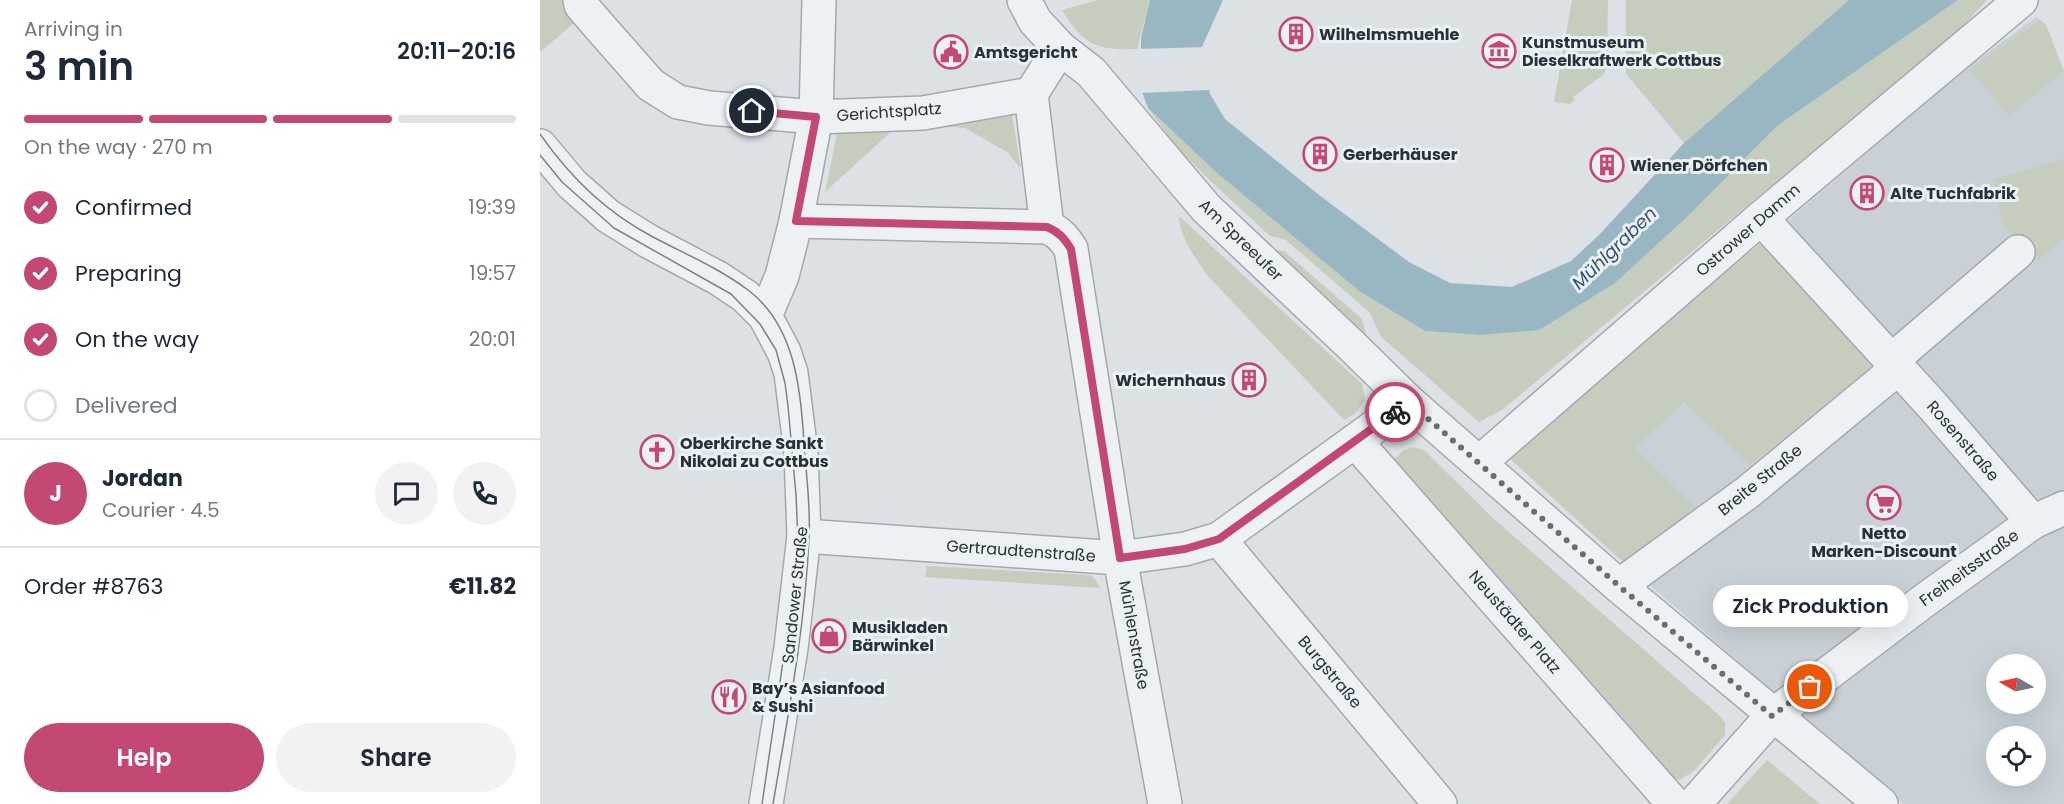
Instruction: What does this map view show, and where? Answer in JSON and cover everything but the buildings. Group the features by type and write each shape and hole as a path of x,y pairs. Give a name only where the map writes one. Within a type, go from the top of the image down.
{"street":[{"path":"580,0 581,5 651,85 678,102 709,108 816,117 819,0"},
{"name":"Am Spreeufer","path":"1024,0 1035,21 1060,48 1091,72 1206,208 1409,402 1479,463"},
{"name":"Ostrower Damm","path":"1479,463 1761,218 2021,0"},
{"path":"796,221 1047,227 1031,94 1060,48"},
{"name":"Gerichtsplatz","path":"765,316 782,276 796,221 816,117 922,113 1031,94"},
{"name":"Sandower Straße","path":"540,146 572,184 608,216 648,241 737,289 765,316 784,352 791,373 801,453 804,536 791,648 766,804"},
{"name":"Rosenstraße","path":"1761,218 2033,522"},
{"name":"Mühlenstraße","path":"1047,227 1065,239 1071,249 1120,558 1166,804"},
{"path":"1894,365 2018,252"},
{"name":"Breite Straße","path":"1619,586 1748,492 1894,365"},
{"name":"Gertraudtenstraße","path":"804,536 1120,558 1185,549 1219,539 1409,402"},
{"name":"Neustädter Platz","path":"1355,441 1674,804"},
{"path":"1479,463 1772,716 1881,804"},
{"name":"Freiheitsstraße","path":"1694,804 1772,716 1924,600 2033,522 2064,508"},
{"name":"Burgstraße","path":"1219,539 1440,804"}],"shaded area":[{"path":"2036,17 2046,25 2064,72 2064,804 1904,804 1623,562 1506,455 1766,239 1968,67"}],"green space":[{"path":"540,0 601,0 540,52"},
{"path":"1098,0 1150,0 1137,49 1111,49 1092,43 1077,31 1062,10"},
{"path":"1572,0 1608,0 1607,68 1603,75 1573,97 1575,100 1570,104 1554,102"},
{"path":"1626,0 1849,0 1684,143 1626,74"},
{"path":"1958,0 1987,0 1964,25 1502,410 1479,422 1381,337 1370,313 1286,240 1270,236 1217,187 1177,148 1148,108 1217,173 1359,291 1425,331 1480,335 1690,214 1777,126"},
{"path":"2040,20 2046,25 2064,71 2009,116 1969,69"},
{"path":"1012,114 1021,169 1007,152 965,128 939,126"},
{"path":"838,129 893,130 825,192"},
{"path":"2064,159 2064,238 2036,262 2003,224 1992,180"},
{"path":"1179,216 1362,384 1365,400 1356,413 1344,420 1207,275 1185,240"},
{"path":"1766,239 1875,364 1750,465 1684,402 1635,448 1697,509 1623,562 1506,455"},
{"path":"1270,249 1284,251 1362,319 1366,335"},
{"path":"1413,447 1424,450 1493,518 1721,717 1725,723 1725,735 1695,770 1680,780 1671,778 1393,460 1403,451"},
{"path":"927,566 1090,575 1100,588 925,577"},
{"path":"1767,760 1820,804 1727,804"}],"water":[{"name":"Mühlgraben","path":"1150,0 1223,0 1201,49 1210,94 1225,119 1319,195 1409,262 1450,283 1512,287 1571,261 1600,234 1684,143 1849,0 1958,0 1777,126 1690,214 1615,283 1539,330 1480,335 1425,331 1359,291 1217,173 1148,108 1141,89 1141,38"}],"pier":[{"path":"1205,47 1209,90 1140,93 1138,49"}],"tram line":[{"path":"540,134 576,179 620,217 653,237 714,268 748,290 764,304 786,340 801,402 809,526 800,639 773,804"},
{"path":"540,155 562,182 614,228 731,294 760,324 776,350 785,383 788,406 798,540 762,804"}],"way so far":[{"path":"1395,412 1409,402 1772,716 1810,687"}],"place":[{"name":"Wilhelmsmuehle","path":"1296,34"},
{"name":"Kunstmuseum Dieselkraftwerk Cottbus","path":"1499,51"},
{"name":"Amtsgericht","path":"951,52"},
{"name":"Gerberhäuser","path":"1320,154"},
{"name":"Wiener Dörfchen","path":"1607,165"},
{"name":"Alte Tuchfabrik","path":"1867,193"},
{"name":"Wichernhaus","path":"1249,380"},
{"name":"Oberkirche Sankt Nikolai zu Cottbus","path":"657,452"},
{"name":"Netto Marken-Discount","path":"1884,503"},
{"name":"Musikladen Bärwinkel","path":"829,636"},
{"name":"Zick Produktion","path":"1810,687"},
{"name":"Bay’s Asianfood & Sushi","path":"729,697"}],"route":[{"path":"752,111 816,117 796,221 1047,227 1065,239 1071,249 1120,558 1185,549 1219,539 1395,412"}]}
